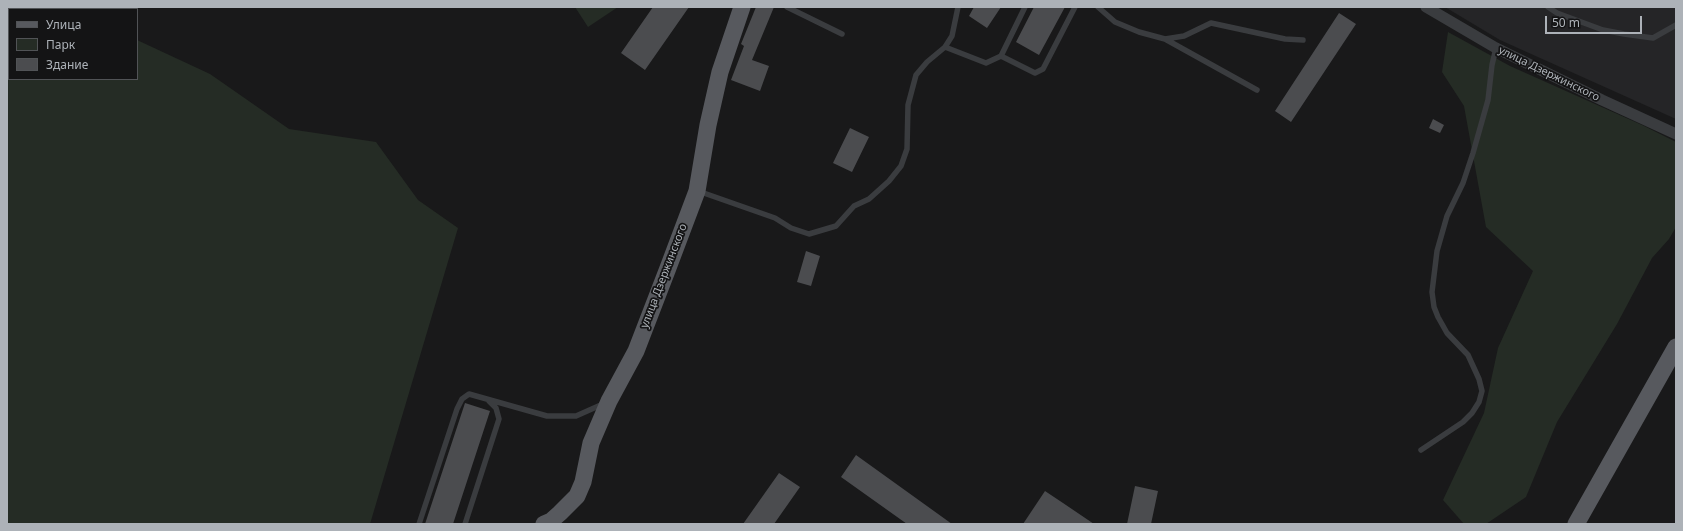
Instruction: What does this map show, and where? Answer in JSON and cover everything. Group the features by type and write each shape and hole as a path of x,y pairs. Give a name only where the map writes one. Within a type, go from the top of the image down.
{"main road":[{"name":"улица Дзержинского","path":"549,523 570,505 577,496 583,482 591,444 609,401 636,351 698,191 708,125 720,72 742,7"},
{"path":"1576,524 1676,347"}],"street":[{"name":"улица Дзержинского","path":"1426,7 1496,48 1602,100 1676,134"}],"lane":[{"path":"787,7 842,34"},
{"path":"698,191 775,218 791,228 809,234 836,226 854,206 869,199 889,181 901,166 907,149 908,105 916,76 927,62 945,47 952,36 958,7"},
{"path":"945,47 986,63 1001,56 1025,7"},
{"path":"1001,56 1035,73 1043,69 1075,7"},
{"path":"1098,7 1115,22 1139,32 1165,39 1257,90"},
{"path":"1548,7 1557,13 1603,30 1652,38 1676,25"},
{"path":"1165,39 1184,36 1211,23 1285,39 1303,40"},
{"path":"1421,450 1463,422 1472,413 1479,402 1482,392 1479,379 1468,355 1447,333 1438,317 1434,307 1432,292 1437,251 1447,216 1463,183 1473,153 1488,100 1492,65 1496,48"},
{"path":"420,524 457,410 462,399 469,394 503,405 540,414 561,417 576,416 609,401"},
{"path":"465,524 499,419 496,408 487,399"}],"shaded area":[{"path":"1445,7 1676,7 1676,119 1500,40"}],"green space":[{"path":"7,7 69,8 8,8 8,80 138,80 138,40 210,74 289,129 376,142 418,200 458,228 370,524 7,524"},
{"path":"575,7 618,7 588,27"},
{"path":"1448,32 1510,66 1642,125 1676,142 1676,227 1669,239 1652,258 1617,324 1557,422 1526,497 1486,524 1464,524 1443,500 1484,413 1498,348 1533,271 1486,227 1464,106 1442,72"}],"building":[{"path":"653,7 689,7 645,70 621,53"},
{"path":"756,7 774,7 752,60 769,66 760,91 731,80 744,46 741,44"},
{"path":"974,7 1001,7 987,28 969,16"},
{"path":"1034,7 1065,7 1039,55 1016,42"},
{"path":"1339,13 1356,24 1291,122 1275,111"},
{"path":"1433,119 1444,125 1440,133 1429,128"},
{"path":"850,128 869,137 852,172 833,163"},
{"path":"806,251 820,256 811,286 797,282"},
{"path":"465,403 490,411 453,524 425,524"},
{"path":"856,455 952,524 907,524 841,477"},
{"path":"779,473 800,487 774,524 743,524"},
{"path":"1135,486 1158,491 1151,524 1127,524"},
{"path":"1045,491 1063,503 1094,524 1023,524"}]}
